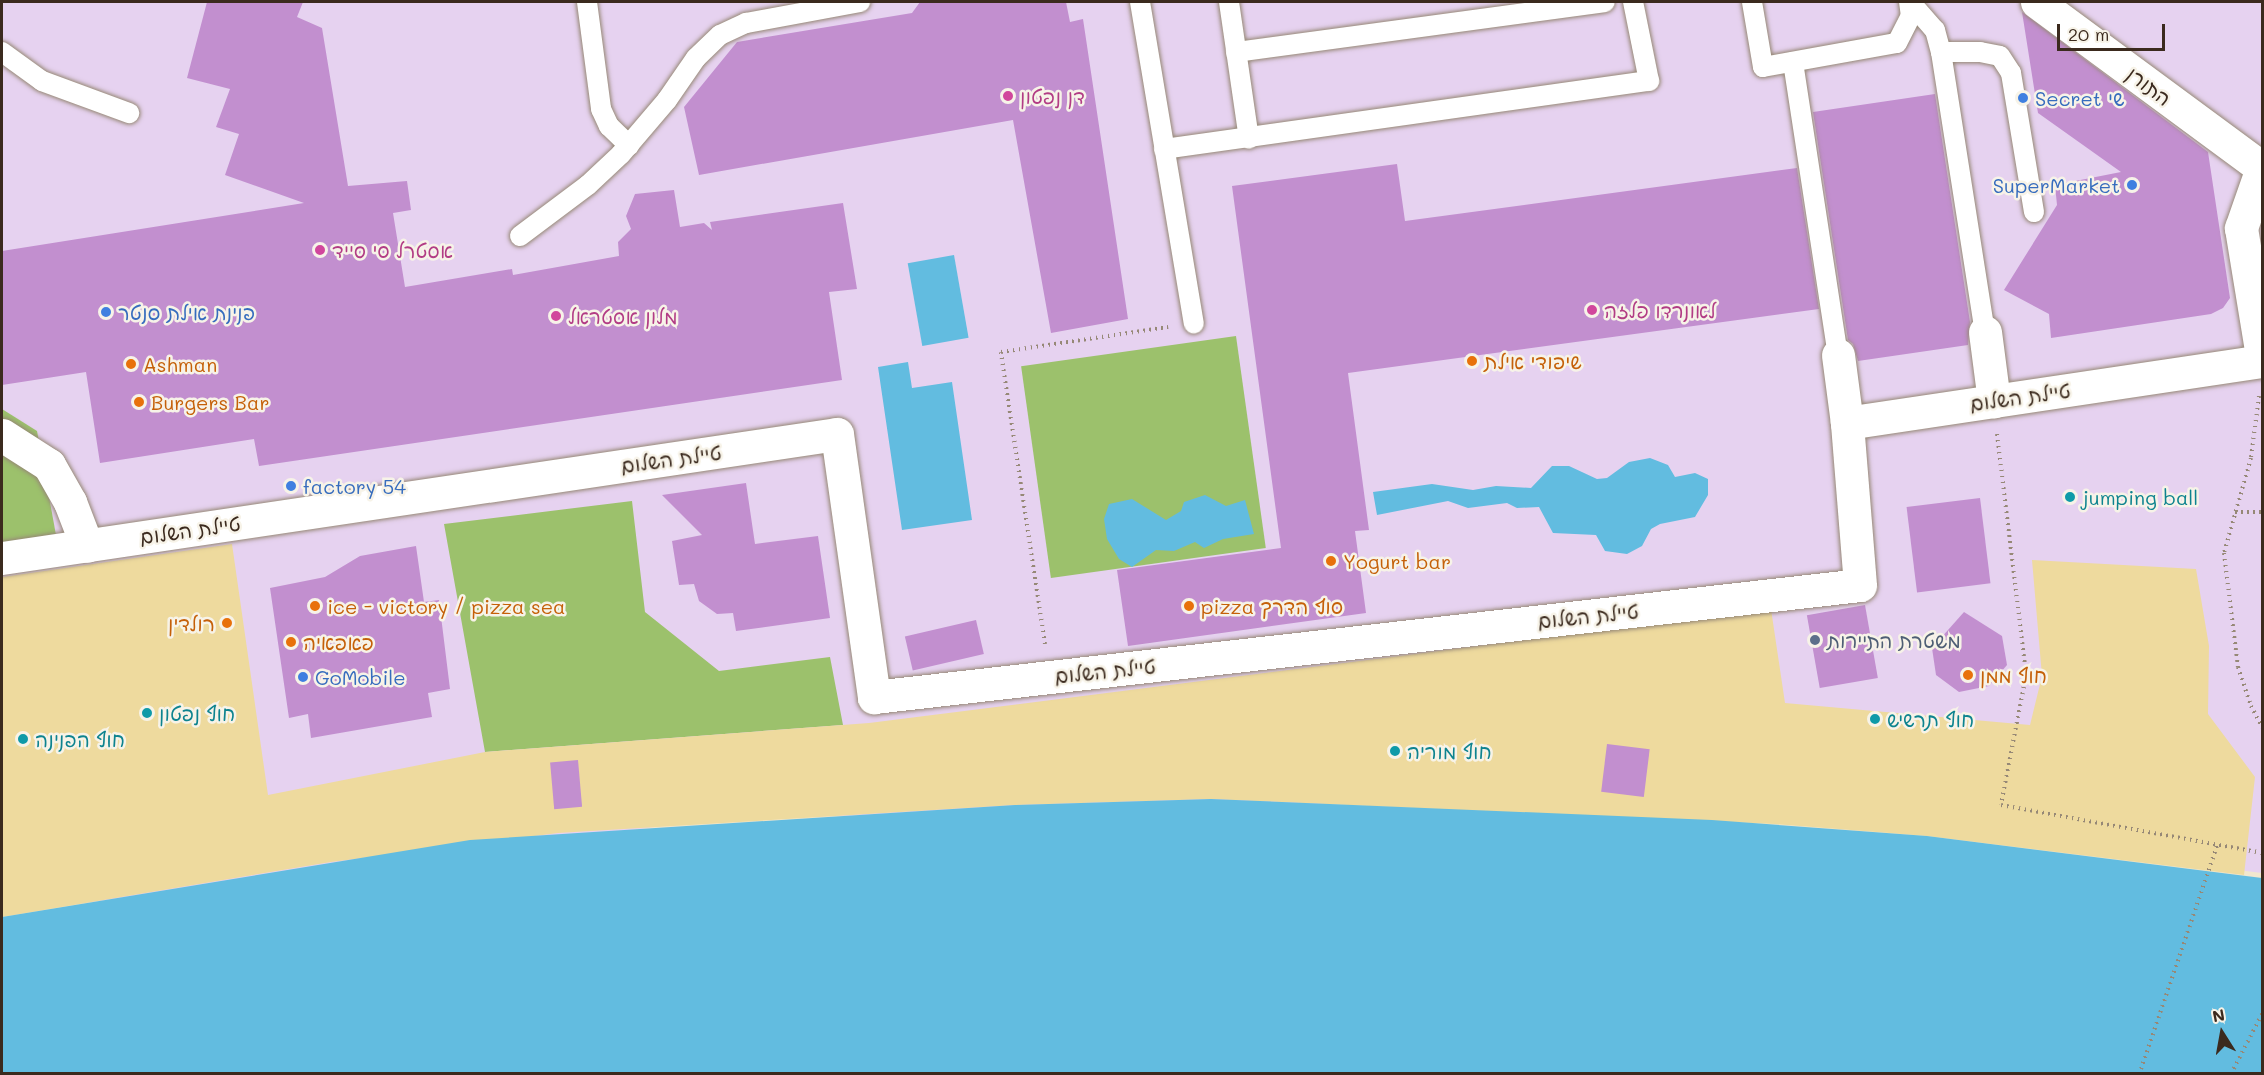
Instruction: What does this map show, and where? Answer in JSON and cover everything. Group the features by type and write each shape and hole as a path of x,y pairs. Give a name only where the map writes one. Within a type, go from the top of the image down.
{"street":[{"name":"התורן","path":"2037,2 2262,168"},
{"path":"2262,168 2241,228 2262,356"},
{"path":"1985,332 1994,401"},
{"path":"1838,355 1846,423"},
{"name":"טיילת השלום","path":"2,558 837,434 874,697 1860,585 1846,423 1994,401 2261,376"},
{"path":"2,435 49,465 70,502 87,546"}],"lane":[{"path":"587,2 601,109 609,126 629,145"},
{"path":"520,236 588,186 629,145 696,58 728,30 746,23 860,2"},
{"path":"1140,2 1194,323"},
{"path":"1229,2 1249,139"},
{"path":"1236,52 1605,2"},
{"path":"1164,149 1249,139 1649,81 1633,2"},
{"path":"1752,2 1762,67 1897,43 1911,16 1910,3"},
{"path":"1910,3 1935,30 1941,52 1985,332"},
{"path":"2,52 42,81 129,113"},
{"path":"1941,52 1980,52 2000,56 2011,73 2034,212"},
{"path":"1793,62 1838,355"}],"path":[{"path":"1050,677 1001,352 1194,323"},
{"path":"2261,376 2251,458 2224,553 2238,667 2251,706 2262,727"},
{"path":"1994,401 2026,675 2001,806 2218,843 2262,853"},
{"path":"2235,512 2262,512"},
{"path":"2141,1069 2218,843"},
{"path":"2231,1074 2262,1014"}],"shaded area":[{"path":"2,2 2262,2 2262,873 1927,831 1398,802 714,819 2,914"}],"green space":[{"path":"1236,336 1266,548 1051,578 1021,366"},
{"path":"2,409 37,431 56,535 2,543"},
{"path":"632,501 645,612 719,671 830,657 843,725 485,752 444,524"}],"sand":[{"path":"232,544 268,795 485,752 869,723 1771,609 1785,703 2030,725 2042,676 2032,560 2196,569 2209,646 2208,714 2255,777 2244,875 1927,836 1775,824 1211,799 1015,805 558,833 331,862 2,917 2,577"}],"water":[{"path":"954,255 969,338 922,346 908,263"},
{"path":"908,362 912,388 952,382 972,520 902,530 878,367"},
{"path":"1650,458 1668,465 1675,477 1695,473 1708,479 1708,495 1695,517 1660,524 1651,529 1642,546 1627,554 1605,551 1596,535 1553,533 1539,507 1517,508 1507,503 1468,508 1448,501 1377,515 1373,492 1432,484 1473,490 1496,486 1531,488 1552,466 1569,466 1597,479 1607,478 1629,462"},
{"path":"1205,495 1226,506 1245,500 1254,534 1223,539 1204,548 1195,542 1174,551 1156,550 1132,567 1119,559 1107,539 1104,519 1109,504 1132,499 1166,520 1181,511 1184,502"},
{"path":"1211,799 1712,820 1927,836 2262,878 2262,1073 2,1073 2,917 470,840 1015,805"}],"building":[{"path":"207,2 303,2 297,17 322,28 348,186 407,181 411,210 393,213 405,287 512,269 513,275 619,256 618,242 631,229 626,216 635,194 674,190 680,227 704,223 712,230 710,222 843,203 857,289 829,292 842,380 259,466 254,439 100,463 86,372 2,385 2,251 304,203 225,175 239,134 216,127 230,89 187,78"},
{"path":"920,2 1066,2 1070,22 1083,19 1128,319 1051,333 1013,120 699,175 684,107 737,42 912,13"},
{"path":"2022,12 2208,152 2230,298 2223,308 2211,314 2051,338 2049,314 2004,290 2057,205 2055,185 2121,172 2038,113"},
{"path":"1935,94 1970,322 1968,345 1858,361 1853,344 1848,340 1813,112"},
{"path":"1397,164 1405,221 1797,168 1819,309 1348,373 1369,530 1355,531 1366,613 1128,646 1117,570 1281,548 1232,186"},
{"path":"746,483 755,544 818,536 830,618 736,631 733,613 717,614 699,601 694,584 679,585 672,541 702,535 662,495"},
{"path":"1980,498 1990,583 1917,592 1907,507"},
{"path":"416,546 424,602 439,600 450,689 428,693 432,717 311,738 308,714 289,718 270,588 325,577 360,556"},
{"path":"1865,605 1878,678 1820,688 1807,615"},
{"path":"1964,612 2002,636 2007,665 1989,686 1959,692 1936,675 1932,648"},
{"path":"976,620 984,654 913,671 905,636"},
{"path":"1607,744 1650,749 1644,797 1601,792"},
{"path":"578,760 582,807 554,809 550,762"}],"place":[{"name":"דן נפטון","path":"1008,96"},
{"name":"Secret שי","path":"2023,98"},
{"name":"SuperMarket","path":"2132,185"},
{"name":"אסטרל סי סייד","path":"320,250"},
{"name":"לאונרדו פלזה","path":"1592,310"},
{"name":"פנינת אילת סנטר","path":"106,312"},
{"name":"מלון אסטראל","path":"556,316"},
{"name":"שיפודי אילת","path":"1472,361"},
{"name":"Ashman","path":"131,364"},
{"name":"Burgers Bar","path":"139,402"},
{"name":"factory 54","path":"291,486"},
{"name":"jumping ball","path":"2070,497"},
{"name":"Yogurt bar","path":"1331,561"},
{"name":"ice - victory / pizza sea","path":"315,606"},
{"name":"pizza סוף הדרך","path":"1189,606"},
{"name":"רולדין","path":"227,623"},
{"name":"משטרת התיירות","path":"1815,640"},
{"name":"פאפאיה","path":"291,642"},
{"name":"חוף ממן","path":"1968,675"},
{"name":"GoMobile","path":"303,677"},
{"name":"חוף נפטון","path":"147,713"},
{"name":"חוף תרשיש","path":"1875,719"},
{"name":"חוף הפנינה","path":"23,739"},
{"name":"חוף מוריה","path":"1395,751"}]}
